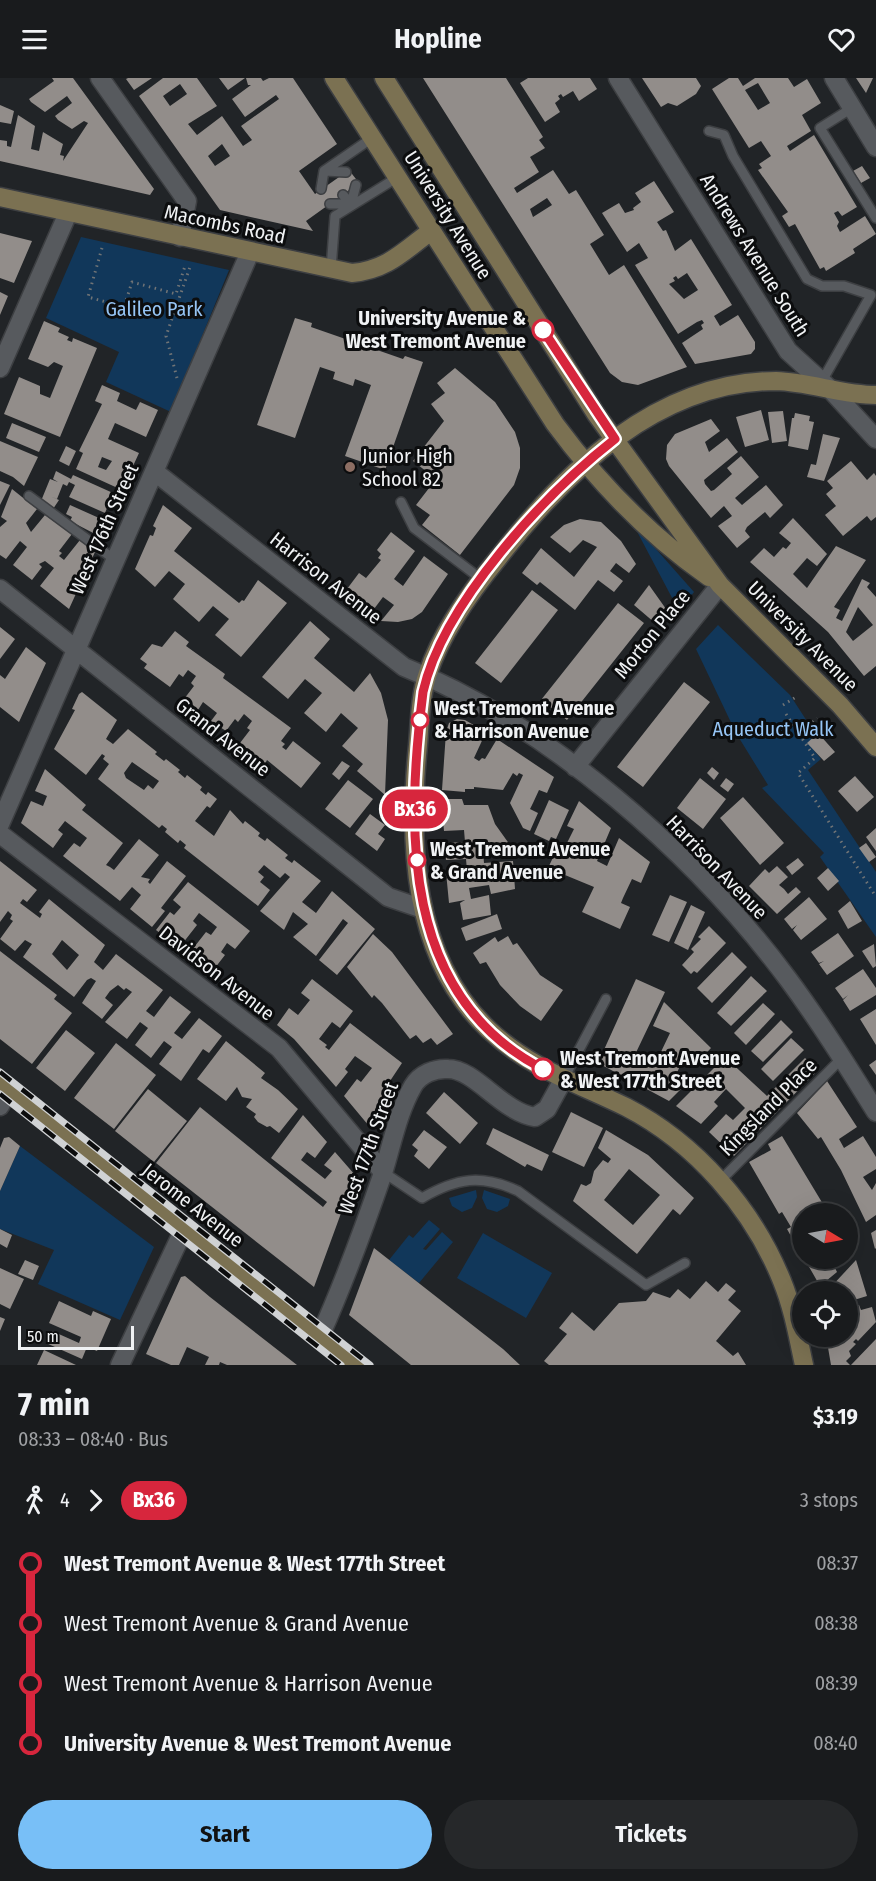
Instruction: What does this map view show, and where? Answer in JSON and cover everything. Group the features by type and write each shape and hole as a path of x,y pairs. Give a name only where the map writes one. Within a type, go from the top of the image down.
{"main road":[{"name":"University Avenue","path":"334,78 555,424 585,464 685,560 720,585"},
{"name":"University Avenue","path":"384,78 588,400 720,585 840,705 876,747"},
{"name":"Macombs Road","path":"0,197 352,273 371,272 390,263 431,231"},
{"path":"804,1365 794,1321 777,1271 752,1224 720,1181 686,1148 650,1121 609,1099 563,1080 514,1052 471,1011 442,964 423,909 417,862 415,793 422,705 427,676 444,638 481,579 516,536 585,464 615,439 676,403 738,384 779,381 826,385 876,395"},
{"name":"Jerome Avenue","path":"4,1086 357,1365"}],"street":[{"path":"99,78 187,201 180,237"},
{"name":"Andrews Avenue South","path":"618,78 788,351 826,385 876,439"},
{"path":"834,78 852,108 874,135"},
{"path":"0,368 68,213"},
{"name":"West 176th Street","path":"0,824 250,252"},
{"name":"Harrison Avenue","path":"155,472 404,667 475,700 575,767 668,843 719,897 788,978 876,1112"},
{"name":"Morton Place","path":"575,767 720,585"},
{"name":"Grand Avenue","path":"0,589 388,897 423,909"},
{"name":"Davidson Avenue","path":"0,834 279,1048 383,1172"},
{"name":"West 177th Street","path":"320,1336 383,1172 402,1112 413,1086 422,1076 449,1068 461,1071 515,1111 535,1117 547,1109 563,1080"},
{"path":"0,1106 4,1086"},
{"path":"120,1365 185,1227"}],"lane":[{"path":"852,108 820,128 876,218"},
{"path":"709,131 724,135 733,156 807,279 822,286 844,286 874,294 826,385"},
{"path":"321,189 324,171 372,138"},
{"path":"324,171 346,172"},
{"path":"324,171 333,181"},
{"path":"331,269 335,216 398,177"},
{"path":"351,204 356,185"},
{"path":"343,195 351,204"},
{"path":"330,204 351,204"},
{"path":"29,496 115,560"},
{"path":"401,502 414,528 481,579"},
{"path":"563,1080 606,999"},
{"name":"Kingsland Place","path":"720,1181 842,1058"},
{"path":"383,1172 422,1198 457,1182 477,1179 498,1182 518,1191 646,1285 685,1263"}],"path":[{"path":"102,248 88,297 124,307 132,282 176,294 187,267 166,336 178,380"},
{"path":"783,705 796,696"},
{"path":"786,714 815,758 798,773 876,897"},
{"path":"799,734 817,718"}],"green space":[{"name":"Galileo Park","path":"81,237 229,270 171,412 106,382 119,352 46,318"},
{"path":"632,522 694,592 679,611"},
{"name":"Aqueduct Walk","path":"718,625 790,695 816,735 808,743 821,759 808,770 876,872 876,937 820,857 824,853 762,788 768,785 736,733 696,649"},
{"path":"20,1146 154,1247 120,1320 38,1284 54,1250 0,1229 0,1191"},
{"path":"476,1190 477,1197 472,1208 462,1212 452,1206 449,1198"},
{"path":"484,1190 510,1199 508,1206 497,1212 487,1209 482,1198"},
{"path":"429,1220 440,1229 423,1249 426,1250 442,1232 453,1242 419,1283 389,1260 409,1235 413,1238"},
{"path":"483,1233 552,1273 526,1318 457,1278"}],"building":[{"path":"52,78 73,78 154,189 150,195 0,161 0,140 7,141 7,146 11,147 18,115 35,126 31,149 39,151 43,132 63,144 60,155 64,156 63,161 88,123 84,121 72,129 58,120 55,116 72,103 67,96 45,112 31,102 29,99 54,81"},
{"path":"152,78 134,90 126,79"},
{"path":"163,78 197,78 217,106 188,124 197,135 222,116 243,146 252,140 241,126 279,99 276,95 245,117 232,99 251,85 248,85 246,78 261,78 263,81 269,78 293,78 337,144 299,171 315,194 349,170 359,183 306,221 313,231 220,210 139,96","holes":["180,84 187,94 170,106 163,96","222,144 230,156 215,166 208,156"]},
{"path":"219,78 245,78 228,90"},
{"path":"423,78 506,78 543,137 539,140 545,148 530,157 539,172 514,188 517,193 553,170 569,194 576,190 604,235 590,244 609,275 624,265 687,367 638,385 622,382 610,373","holes":["547,198 552,205 533,217 530,209"]},
{"path":"528,78 590,78 597,89 579,101 573,91 563,97 561,94 558,96 560,99 555,103 560,112 545,122 520,83"},
{"path":"642,78 696,78 701,86 696,94 677,106 668,103 661,107"},
{"path":"729,78 738,78 743,86 755,78 788,78 794,87 807,79 821,103 802,115 811,131 787,146 790,151 814,135 857,207 842,216 838,211 834,213 839,222 837,226 840,232 865,216 876,234 853,249 855,253 826,271 824,267 820,269 795,224 789,227 782,216 788,212 758,170 762,168 759,164 771,156 761,141 749,148 712,89","holes":["758,83 770,103 758,110 745,90"]},
{"path":"856,78 873,78 866,93"},
{"path":"0,105 14,111 11,124 0,122"},
{"path":"862,166 870,178 861,183 853,171"},
{"path":"654,181 674,212 657,222 663,231 666,230 675,251 691,239 732,305 714,316 720,326 738,315 755,342 755,349 751,354 695,364 682,343 703,329 701,325 704,323 702,320 697,322 678,334 635,265 648,258 639,243 627,252 602,213 619,203 625,213 634,210 633,208 641,202 635,193","holes":["687,273 698,290 684,299 669,284 675,281 673,278 676,276 678,279"]},
{"path":"0,233 32,241 14,283 0,278"},
{"path":"0,292 8,296 0,315"},
{"path":"295,318 312,323 311,327 403,359 405,356 423,362 385,470 345,456 371,385 355,379 353,386 333,379 335,372 320,367 295,438 257,425"},
{"path":"44,321 60,328 58,332 69,337 67,340 72,342 73,338 97,348 60,437 4,414 19,377 40,386 40,394 50,398 63,366 54,362 48,367 28,359"},
{"path":"455,368 495,402 515,432 520,448 520,468 514,485 460,555 422,525 430,515 416,505 436,479 413,461 444,421 431,404 445,393 437,383"},
{"path":"102,385 120,393 117,401 136,410 140,402 158,410 146,437 115,423 108,439 139,453 122,490 76,469 83,453 79,451 102,404 95,401","holes":["102,457 112,461 106,470 98,467"]},
{"path":"761,410 769,440 745,447 736,417"},
{"path":"783,411 787,441 772,443 768,412"},
{"path":"795,413 810,416 809,421 814,422 808,450 788,446 792,418"},
{"path":"711,419 720,431 705,442 709,452 727,438 738,452 704,480 705,484 711,491 714,490 732,474 727,468 741,456 759,477 735,498 742,505 766,485 783,505 770,518 765,512 747,527 745,531 750,537 737,548 718,526 732,516 724,506 711,518 669,466 666,459 667,445 675,434"},
{"path":"12,423 46,437 39,452 6,438"},
{"path":"823,434 840,438 824,481 807,477 811,464 816,465"},
{"path":"0,441 38,457 24,486 13,477 0,471"},
{"path":"66,446 76,451 69,466 59,461"},
{"path":"851,461 867,480 874,473 876,476 876,517 871,521 867,516 843,536 825,515 836,506 826,494 833,488 827,481"},
{"path":"56,471 71,479 73,475 113,493 105,513 69,497 75,485 69,482 67,486 63,484 57,499 50,496 59,500 53,509 41,501 50,479 58,482 53,479"},
{"path":"0,481 10,485 0,505"},
{"path":"12,489 37,509 26,523 31,532 45,515 72,534 59,551 62,553 59,556 64,560 80,540 95,552 69,609 40,586 54,568 45,561 39,564 42,567 32,580 13,565 27,547 20,541 6,559 0,555 0,527 7,521 1,517"},
{"path":"70,505 108,522 101,537 70,521 72,517 66,514"},
{"path":"163,505 192,528 174,551 239,603 244,601 258,580 287,603 241,657 215,635 229,619 213,606 199,622 173,599 185,584 169,571 155,587 135,569 150,535 153,536 156,528 153,526"},
{"path":"793,518 827,554 817,566 807,558 793,574 807,588 836,546 866,560 834,607 840,610 836,618 842,621 862,579 870,583 867,587 876,597 876,666 864,676 828,632 750,562 764,548 774,557 783,547 786,549 791,543 779,533","holes":["858,607 873,625 853,641 846,632"]},
{"path":"580,519 601,522 621,541 636,564 629,573 616,563 610,571 623,581 614,592 598,580 575,610 540,582 537,585 522,573 541,548 574,577 597,547 583,540 570,553 550,537 564,525"},
{"path":"391,532 415,551 394,579 403,586 424,556 448,574 422,612 412,619 398,622 381,621 394,605 383,597 371,613 344,593 359,573 366,578 381,560 378,558 381,554 377,550"},
{"path":"649,585 671,616 662,629 634,605"},
{"path":"532,590 558,610 501,683 475,663"},
{"path":"618,603 644,623 567,720 541,700"},
{"path":"310,621 330,639 314,658 354,692 370,673 381,693 388,720 385,795 357,771 363,764 342,746 358,728 341,713 326,732 304,713 322,693 305,679 288,699 262,677"},
{"path":"0,627 15,639 0,659"},
{"path":"175,631 189,642 186,646 225,674 223,678 291,728 281,741 285,744 282,747 286,750 293,741 321,763 301,788 267,760 265,764 240,743 250,730 247,728 252,721 244,714 238,722 235,719 226,731 211,721 217,713 203,702 198,710 184,699 194,686 191,683 196,676 188,670 183,677 179,674 170,687 144,668 147,664 140,659 152,644 162,647"},
{"path":"26,647 46,663 19,722 0,707 0,675 5,679"},
{"path":"684,682 710,702 643,787 617,767"},
{"path":"82,692 117,720 106,739 113,744 128,729 157,752 155,754 180,770 178,772 185,778 187,775 202,787 200,790 206,795 208,792 217,799 210,808 207,806 195,821 214,836 230,810 243,824 245,821 260,833 258,836 265,841 267,838 288,855 285,858 292,863 294,860 321,881 302,902 316,913 332,891 375,929 337,975 319,960 348,923 343,919 316,956 293,937 308,924 293,912 284,930 260,911 290,877 285,873 280,878 264,865 258,872 264,877 260,882 270,890 258,906 184,848 186,845 180,840 178,843 165,832 167,829 162,825 159,828 98,779 109,764 103,759 105,756 102,754 86,775 54,749 75,710 72,709","holes":["132,762 159,781 153,789 148,785 144,790 126,778 124,773"]},
{"path":"457,719 465,720 486,732 474,758 479,761 482,758 485,759 497,739 554,777 547,793 539,790 530,809 538,813 530,831 523,828 510,803 523,775 519,773 517,776 513,773 503,790 474,787 474,789 465,789 465,792 442,790 446,732 449,723"},
{"path":"818,733 835,752 824,761 807,743"},
{"path":"342,761 350,766 339,780 332,774"},
{"path":"712,767 719,773 714,780 707,773"},
{"path":"45,769 86,805 82,810 123,843 106,865 114,870 139,839 159,855 141,877 150,879 148,882 150,884 167,861 186,876 161,908 165,911 152,927 130,909 141,895 132,887 120,901 63,856 74,843 80,847 87,838 65,821 58,830 63,834 53,848 21,823 31,801 43,806 47,796 35,791"},
{"path":"855,776 874,797 857,812 838,791"},
{"path":"700,778 726,799 703,829 677,808"},
{"path":"726,778 734,784 728,792 720,786"},
{"path":"348,780 373,799 350,828 325,809"},
{"path":"743,797 784,843 760,865 720,818"},
{"path":"441,799 462,799 464,805 488,805 495,824 510,845 510,849 483,851 484,863 513,861 515,889 491,894 489,885 469,888 471,899 489,895 491,915 463,920 460,903 465,900 449,903 446,872 467,871 466,859 446,860 444,843 465,842 464,830 444,831"},
{"path":"549,800 569,810 556,839 551,837 549,841 534,834"},
{"path":"579,801 611,828 597,861 607,866 619,838 650,862 641,883 632,879 623,898 621,903 630,907 620,929 582,912 594,887 548,868 559,845 565,847 574,829 567,826"},
{"path":"370,814 385,825 378,834 385,839 377,851 355,834"},
{"path":"876,828 876,851 866,837"},
{"path":"866,843 876,857 869,862 859,848"},
{"path":"798,858 804,865 792,875 786,867"},
{"path":"0,861 37,890 27,902 23,899 20,903 40,918 42,914 39,912 49,899 105,945 94,962 103,970 116,954 163,990 146,1011 154,1017 170,996 191,1012 174,1033 182,1039 199,1018 222,1036 209,1053 203,1049 181,1081 159,1064 172,1047 164,1041 151,1058 135,1045 148,1028 140,1022 127,1039 105,1022 132,992 118,985 110,991 105,998 113,1005 102,1019 82,1003 96,981 91,978 87,980 74,997 23,957 32,944 25,940 15,951 0,939 13,921 8,911 0,922","holes":["62,940 79,955 67,970 52,954"]},
{"path":"777,866 788,877 779,885 788,894 796,887 801,892 777,914 749,886 765,869 769,873"},
{"path":"828,868 839,881 828,891 817,878"},
{"path":"188,882 250,931 235,949 227,943 221,952 225,955 211,973 188,955 206,932 211,935 217,927 199,913 193,921 197,925 179,948 156,930 170,912 174,915 181,907 173,900"},
{"path":"670,895 687,902 669,942 652,935"},
{"path":"809,897 827,919 801,940 793,930 797,925 792,929 784,919"},
{"path":"850,901 862,921 848,929 838,911"},
{"path":"691,905 705,912 688,950 674,943"},
{"path":"497,914 502,929 466,941 461,928"},
{"path":"709,926 726,943 697,973 694,971 691,974 682,965 694,952 691,949 701,939 698,937"},
{"path":"838,933 854,956 827,975 819,964 824,961 819,963 811,952"},
{"path":"373,934 392,952 453,1034 437,1045 431,1038 423,1043 416,1035 410,1039 382,1003 374,995 372,998 347,967"},
{"path":"508,936 513,945 517,943 540,975 563,990 541,1021 520,1006 500,985 486,962 480,964 473,953 495,937 498,942"},
{"path":"874,944 876,966 873,968 862,951"},
{"path":"0,951 57,995 54,999 72,1013 32,1064 0,1039"},
{"path":"732,952 747,967 712,1003 697,988"},
{"path":"863,969 876,988 876,995 850,1011 843,1000 848,995 843,999 835,988"},
{"path":"751,976 767,991 731,1026 717,1013"},
{"path":"312,979 353,1011 340,1028 332,1022 319,1039 327,1045 325,1047 329,1050 350,1023 402,1063 386,1087 374,1125 369,1126 344,1096 357,1079 361,1082 372,1068 355,1056 345,1069 348,1072 336,1087 294,1039 277,1025 289,1008 298,1015 310,1000 301,993"},
{"path":"636,979 665,992 631,1063 635,1065 639,1056 658,1065 662,1057 659,1056 670,1033 653,1026 664,1002 711,1048 697,1063 686,1052 676,1075 686,1084 669,1101 598,1063"},
{"path":"763,1003 775,1014 746,1045 734,1033"},
{"path":"876,1009 876,1045 860,1019"},
{"path":"781,1020 793,1032 763,1062 751,1051"},
{"path":"66,1030 95,1053 65,1091 36,1068"},
{"path":"791,1038 804,1050 773,1081 761,1069"},
{"path":"226,1041 265,1073 261,1078 298,1109 279,1133 270,1126 267,1127 258,1122 254,1117 256,1114 246,1107 252,1099 242,1097 237,1087 226,1101 197,1079"},
{"path":"116,1043 156,1075 114,1129 74,1098"},
{"path":"725,1057 767,1096 805,1058 818,1070 734,1156 709,1132 726,1114 733,1120 745,1108 726,1089 714,1102 718,1106 701,1124 676,1106"},
{"path":"876,1060 876,1075 869,1065"},
{"path":"827,1081 857,1127 839,1139 844,1148 863,1136 876,1157 876,1169 863,1177 872,1190 876,1183 876,1215 866,1222 841,1170 821,1137 818,1139 797,1113"},
{"path":"148,1089 187,1121 154,1162 115,1131"},
{"path":"444,1092 478,1123 460,1144 426,1113"},
{"path":"200,1107 323,1207 327,1202 271,1158 303,1115 327,1142 315,1158 307,1152 301,1160 325,1179 332,1171 324,1165 335,1152 355,1175 314,1287 156,1163"},
{"path":"571,1112 603,1128 584,1167 552,1152"},
{"path":"493,1128 549,1155 542,1171 527,1164 525,1167 486,1144"},
{"path":"424,1130 447,1147 429,1169 414,1156 418,1150 412,1145"},
{"path":"606,1130 648,1155 694,1198 680,1215 673,1209 637,1254 573,1201 581,1184 586,1186 591,1183 594,1171 603,1160 608,1163 611,1159 598,1148","holes":["629,1169 660,1195 633,1225 604,1200"]},
{"path":"782,1136 822,1203 792,1203 792,1238 787,1229 791,1227 782,1212 779,1214 749,1162 771,1150 768,1144"},
{"path":"9,1137 20,1146 0,1191 0,1148 4,1138"},
{"path":"0,1229 12,1235 7,1248 0,1244"},
{"path":"876,1230 876,1248 875,1249 871,1233"},
{"path":"374,1248 503,1349 520,1365 411,1365 349,1315"},
{"path":"25,1260 39,1266 33,1280 18,1274"},
{"path":"858,1267 867,1296 858,1299 858,1281 836,1281 848,1269 858,1269"},
{"path":"0,1268 24,1279 10,1309 0,1304"},
{"path":"810,1269 836,1269 837,1272 826,1281 817,1281"},
{"path":"185,1276 297,1365 227,1365 220,1362 219,1365 205,1365 209,1357 187,1347 179,1365 171,1365 146,1354 181,1277"},
{"path":"706,1281 718,1292 726,1283 736,1291 728,1300 741,1311 716,1341 733,1356 738,1352 746,1365 549,1365 544,1361 567,1334 559,1328 572,1312 594,1331 619,1303 646,1301 653,1292 670,1298 678,1289 690,1299"},
{"path":"59,1301 91,1316 93,1311 111,1319 97,1351 87,1347 82,1359 46,1343 52,1331 79,1343 81,1337 49,1323"},
{"path":"858,1305 861,1310 872,1307 876,1322 858,1341"},
{"path":"0,1317 5,1319 0,1331"},
{"path":"876,1339 876,1365 851,1365"},
{"path":"828,1347 853,1347 849,1351 851,1356 846,1361 850,1365 831,1365"},
{"path":"44,1350 76,1365 37,1365"}],"railway":[{"path":"0,1072 370,1365"},
{"path":"0,1094 341,1365"}],"bus line":[{"name":"Bx36","path":"543,330 596,414 615,439 567,480 516,536 481,579 444,638 427,676 423,692 415,784 415,811 417,862 423,909 431,938 442,964 459,994 484,1026 514,1052 543,1069"}],"place":[{"name":"University Avenue & West Tremont Avenue","path":"543,330"},
{"name":"Junior High School 82","path":"350,467"},
{"name":"West Tremont Avenue & Harrison Avenue","path":"420,720"},
{"name":"West Tremont Avenue & Grand Avenue","path":"417,860"},
{"name":"West Tremont Avenue & West 177th Street","path":"543,1069"}]}
